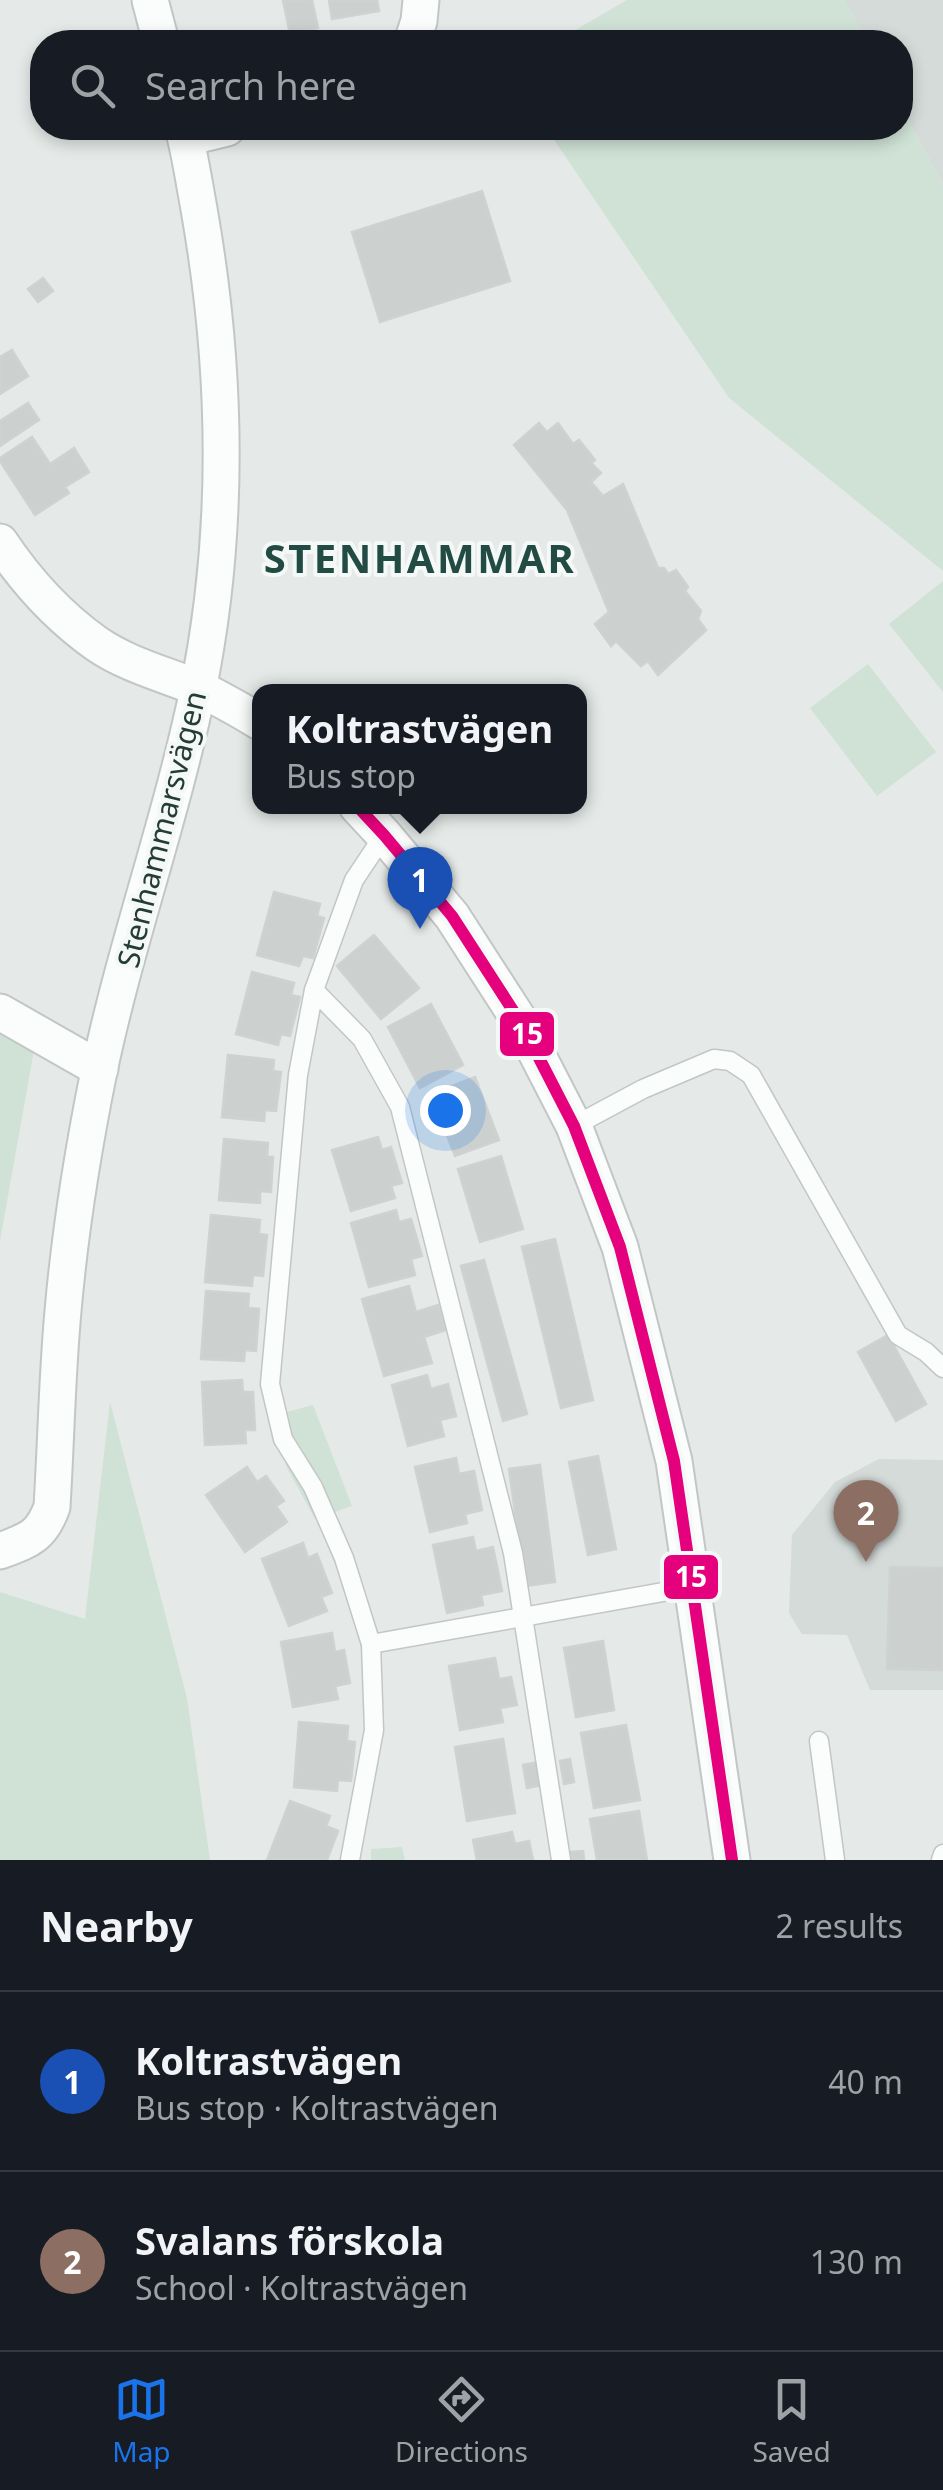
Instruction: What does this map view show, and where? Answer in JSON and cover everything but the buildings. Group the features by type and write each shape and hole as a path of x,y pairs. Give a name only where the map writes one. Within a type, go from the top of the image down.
{"street":[{"path":"150,0 158,30"},
{"path":"416,30 421,0"},
{"name":"Stenhammarsvägen","path":"0,1551 26,1541 44,1528 52,1507 63,1310 79,1184 100,1069 177,779 214,596 221,415 210,272 186,140"},
{"path":"0,542 53,607 99,645 149,670 198,688 252,718"},
{"path":"364,814 462,932 521,1023 574,1126 620,1247 674,1461 732,1860"},
{"path":"0,1012 100,1069"}],"lane":[{"path":"350,1860 374,1730 371,1644 344,1558 313,1487 283,1439 270,1384 298,1075 314,990 354,880 384,835"},
{"path":"314,990 362,1040 400,1107 513,1553 561,1860"},
{"path":"574,1126 686,1069 714,1059 730,1061 751,1075 898,1335 943,1368"},
{"path":"371,1644 691,1586"},
{"path":"819,1741 835,1860"}],"shaded area":[{"path":"844,0 943,0 943,185 913,129 913,30 860,30"},
{"path":"879,1459 943,1460 943,1690 870,1690 847,1635 802,1634 789,1613 792,1535 835,1482"}],"green space":[{"path":"627,0 844,0 860,30 575,30"},
{"path":"913,129 943,185 943,571 729,398 554,140 913,140"},
{"path":"943,581 943,692 889,624"},
{"path":"868,664 936,752 877,796 810,708"},
{"path":"0,1030 34,1050 0,1241"},
{"path":"110,1402 187,1698 210,1860 0,1860 0,1592 85,1619"},
{"path":"313,1405 352,1506 315,1519 287,1468 271,1416"},
{"path":"402,1847 405,1860 371,1860 371,1849"}],"transit line":[{"name":"15","path":"364,814 452,916 521,1023 574,1126 620,1247 674,1461 732,1860"}],"place":[{"name":"Koltrastvägen","path":"420,929"},
{"name":"Svalans förskola","path":"866,1562"}],"district":[{"name":"STENHAMMAR","path":"420,557"}]}
